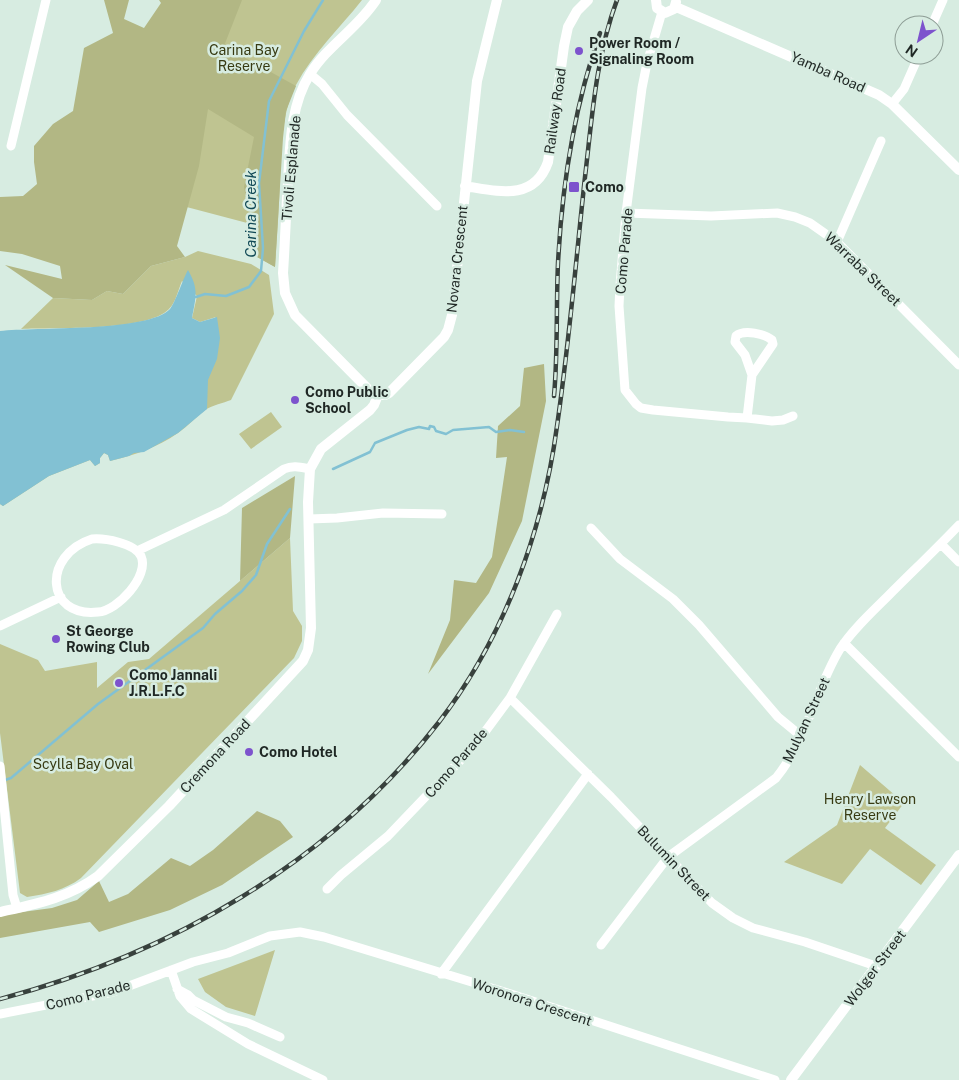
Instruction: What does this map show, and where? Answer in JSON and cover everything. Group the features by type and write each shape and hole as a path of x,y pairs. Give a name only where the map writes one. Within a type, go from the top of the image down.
{"street":[{"path":"11,146 46,0"},
{"name":"Tivoli Esplanade","path":"376,0 359,21 326,53 310,74 298,100 292,126 283,274 285,293 296,315 368,389 378,396"},
{"name":"Novara Crescent","path":"309,519 310,469 321,449 370,410 378,396 389,393 437,345 448,330 452,315 464,186 477,81 497,0"},
{"name":"Railway Road","path":"464,186 518,191 530,186 541,177 548,162 568,27 577,11 588,0"},
{"path":"656,0 657,8 662,12 668,13 676,3"},
{"path":"936,15 943,0"},
{"name":"Yamba Road","path":"676,3 864,87 892,104 959,170"},
{"name":"Como Parade","path":"662,12 644,76 626,214 619,306 624,384 632,400 641,408 728,418 747,418"},
{"path":"892,104 904,89 915,65"},
{"path":"310,74 322,84 348,115 437,206"},
{"path":"837,242 881,141"},
{"name":"Warraba Street","path":"626,214 712,216 777,213 810,222 837,242 959,365"},
{"path":"752,375 744,355 735,342 736,336 743,332 766,336 772,340 773,344 752,375 747,418 778,422 793,416"},
{"path":"137,552 224,510 290,466 310,469"},
{"path":"309,519 384,513 442,514"},
{"name":"Cremona Road","path":"0,912 35,905 72,892 98,876 169,806 297,668 308,650 310,639 309,519"},
{"name":"Mulyan Street","path":"601,945 668,857 776,778 789,762 831,666 844,643 869,615 959,525"},
{"path":"591,528 620,559 644,575 686,612 778,717 801,736"},
{"path":"92,539 100,539 115,541 137,552 142,561 139,576 126,596 116,606 100,612 84,612 71,607 61,597 56,584 58,569 65,556 76,545 92,539"},
{"path":"941,544 959,562"},
{"path":"0,626 61,597"},
{"name":"Como Parade","path":"327,889 388,836 476,744 510,698 557,614"},
{"path":"844,643 959,757"},
{"name":"Bulumin Street","path":"510,698 588,774 712,903 733,918 753,928 804,942 876,966"},
{"path":"0,771 13,895 17,908"},
{"path":"441,974 588,774"},
{"name":"Wolger Street","path":"791,1080 959,855"},
{"name":"Como Parade","path":"0,1014 104,994 171,970 228,953 270,936 289,932"},
{"name":"Woronora Crescent","path":"289,932 300,932 324,937 774,1080"},
{"path":"171,970 177,989 185,1003 205,1018 273,1057 323,1080"},
{"path":"177,989 193,1000 219,1013 280,1037"}],"green space":[{"path":"104,0 129,0 124,19 144,28 161,3 159,0 242,0 224,46 296,86 286,111 275,267 252,254 251,224 244,187 254,137 208,109 199,166 177,246 185,257 151,266 123,294 107,291 92,300 53,298 5,265 62,279 60,266 22,254 0,251 0,197 23,196 37,184 34,146 53,124 73,111 84,48 113,33"},
{"name":"Carina Bay Reserve","path":"199,0 362,0 310,62 296,85 287,107 282,143 275,267 252,254 251,224 179,205"},
{"path":"198,251 251,264 269,275 274,314 231,400 205,410 178,433 154,447 110,461 108,455 104,453 100,458 100,463 95,466 90,460 49,476 3,506 0,504 216,317 200,322 192,318 197,296 182,281 169,309 158,316 141,322 99,327 21,329 53,298 92,300 107,291 123,294 151,266 185,257"},
{"path":"544,364 546,401 522,521 489,593 428,674 450,620 454,580 476,583 492,557 507,457 496,458 498,426 520,406 524,368"},
{"path":"271,412 282,427 251,449 239,434"},
{"path":"295,476 290,538 240,581 242,508"},
{"name":"Scylla Bay Oval","path":"290,538 293,611 302,626 302,641 294,658 81,878 69,886 49,893 27,897 20,893 0,733 0,644 38,660 45,671 97,662 97,688 128,662 149,659"},
{"name":"Henry Lawson Reserve","path":"860,765 904,803 885,828 936,865 921,885 870,849 842,884 784,862 837,825"},
{"path":"257,811 280,821 293,837 222,885 170,910 99,932 90,922 0,938 0,915 52,908 77,900 99,881 109,902 128,894 171,858 190,866 213,850"},
{"path":"275,950 255,1016 226,1007 205,992 198,979"}],"water":[{"path":"188,270 196,293 192,318 200,322 217,317 220,338 217,359 208,380 207,409 178,433 144,452 134,453 110,461 108,455 104,453 100,458 100,463 95,466 90,460 49,476 3,506 0,504 0,331 90,327 140,322 158,316 170,309"}],"waterway":[{"name":"Carina Creek","path":"196,297 205,294 226,296 249,287 261,271 263,248 259,183 269,101 304,31 323,0"},
{"path":"333,469 370,452 375,443 419,427 429,429 430,426 434,427 436,431 446,434 453,430 489,427 496,432 510,430 524,432"},
{"path":"5,780 11,778 98,704 203,628 215,614 242,591 256,575 267,544 290,509"}],"railway":[{"path":"0,999 63,980 125,957 185,929 242,896 297,860 348,818 396,773 439,722 483,655 501,619 531,544 551,465 569,333 599,65 617,0"},
{"path":"554,396 558,263 566,175 576,118 600,33"}],"place":[{"name":"Power Room / Signaling Room","path":"579,51"},
{"name":"Como","path":"574,187"},
{"name":"Como Public School","path":"295,400"},
{"name":"St George Rowing Club","path":"56,639"},
{"name":"Como Jannali J.R.L.F.C","path":"119,683"},
{"name":"Como Hotel","path":"249,752"}]}
